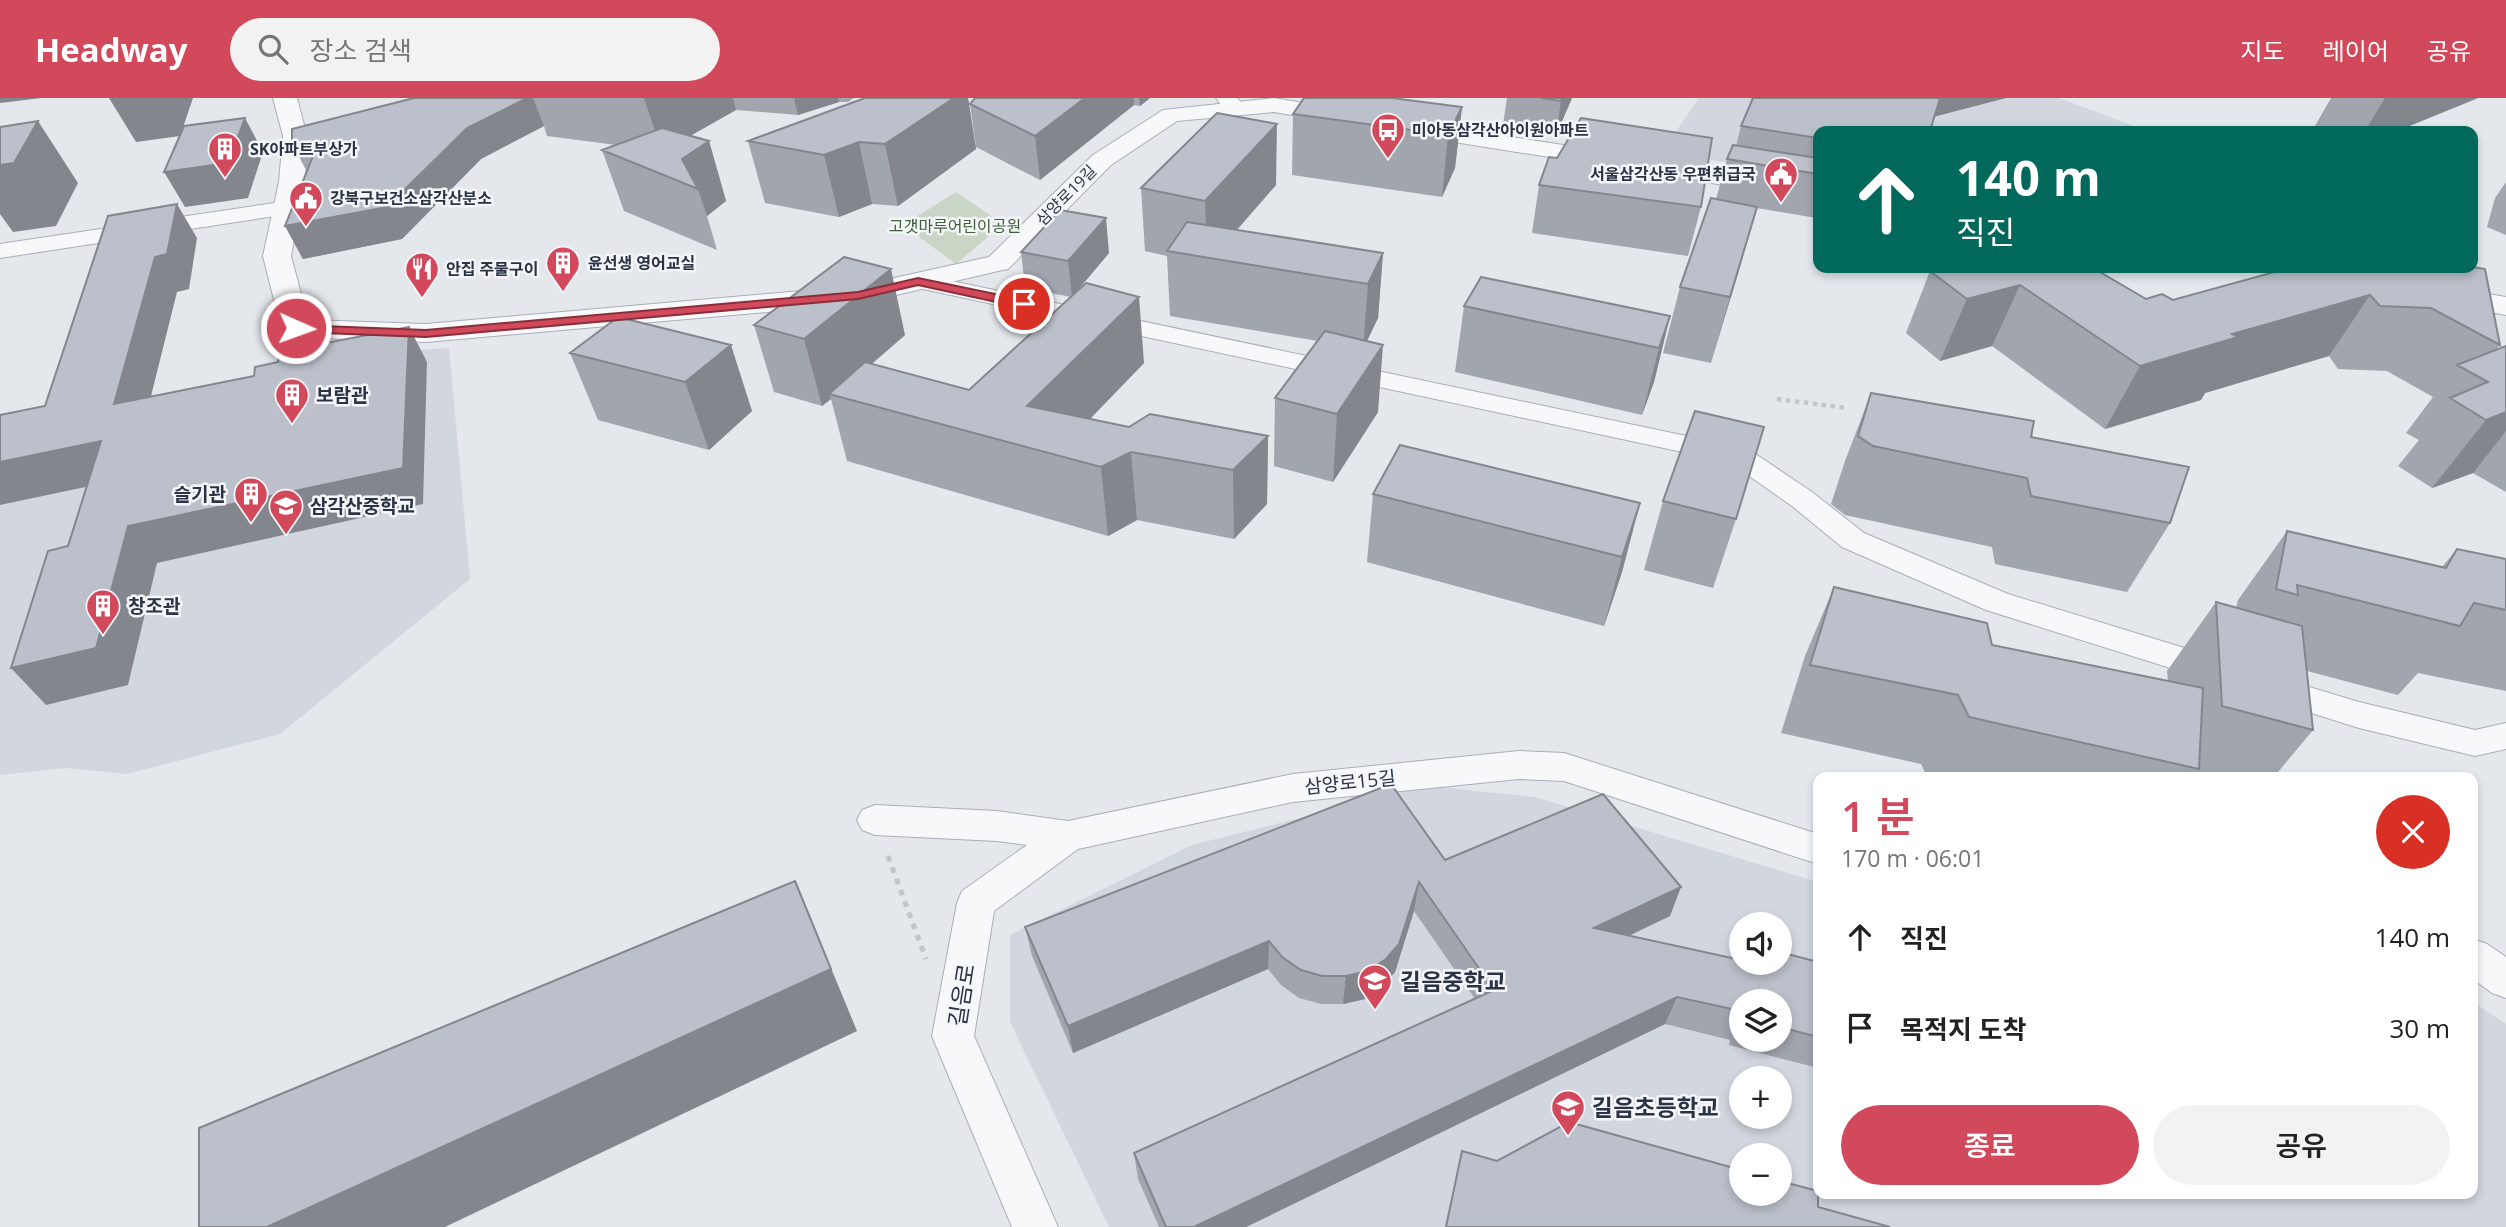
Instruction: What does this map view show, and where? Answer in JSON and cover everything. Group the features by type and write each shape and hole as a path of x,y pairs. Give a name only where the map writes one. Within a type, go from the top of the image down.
{"street":[{"name":"삼양로19길","path":"285,98 295,136 292,182 277,256 296,328 426,333 858,295 998,263 1102,160 1171,116 1231,103 1274,105 1813,191"},
{"path":"0,251 287,208"},
{"path":"918,282 1738,455 1802,499 1853,540 1997,602 2359,715 2475,743 2506,736"},
{"path":"2414,290 2506,306"},
{"name":"삼양로15길","path":"875,820 997,826 1068,836 1293,789 1519,765 1564,767 1813,847"},
{"name":"길음로","path":"1035,1227 953,1036 976,903 1068,836"},
{"path":"2478,959 2506,979"}],"path":[{"path":"1777,399 1847,408"},
{"path":"875,820 930,972"}],"shaded area":[{"path":"1699,98 2059,98 2134,126 1813,126 1813,176 1662,152"},
{"name":"삼각산중학교","path":"287,348 399,351 449,348 470,579 280,734 127,774 65,768 0,775 0,453 278,394"},
{"name":"길음중학교","path":"1427,786 1535,797 1813,880 1813,1199 2478,1199 2478,1005 2506,1024 2506,1227 1109,1227 1010,1022 1010,935 1192,845"}],"green space":[{"name":"고갯마루어린이공원","path":"956,192 1003,224 956,264 903,225"}],"building":[{"path":"414,98 527,98 467,128 387,207 285,226 317,146 292,143 292,129"},
{"path":"865,98 954,98 885,144 859,142 824,155 748,141"},
{"path":"975,98 1085,98 1035,136 970,104"},
{"path":"1304,98 1392,98 1462,107 1448,135 1293,114"},
{"path":"1541,98 1563,98 1561,101"},
{"path":"1753,98 1940,98 1932,126 1813,126 1813,137 1741,126"},
{"path":"1217,113 1277,124 1205,201 1141,188"},
{"path":"245,118 228,163 164,172 184,126"},
{"path":"1581,118 1712,138 1701,207 1539,185 1549,157 1557,158"},
{"path":"38,121 14,163 0,165 0,127"},
{"path":"662,128 709,141 682,159 698,189 602,150"},
{"path":"1733,145 1813,157 1813,173 1727,159"},
{"path":"1711,198 1757,207 1730,297 1680,287"},
{"path":"177,204 167,254 155,257 114,404 254,376 255,367 278,362 279,352 409,327 403,468 128,526 96,648 11,668 48,551 68,546 101,441 0,462 0,415 45,406 108,216"},
{"path":"1060,210 1106,218 1068,261 1021,252"},
{"path":"1187,222 1383,253 1368,284 1167,251"},
{"path":"844,257 891,269 804,339 754,325"},
{"path":"2478,268 2485,269 2500,345 2431,308 2380,306 2370,295 2232,334 2238,337 2140,366 2020,285 1967,299 1933,273 2102,273 2146,299 2162,294 2173,300 2271,273 2478,273"},
{"path":"1481,277 1670,316 1659,348 1464,306"},
{"path":"1086,283 1139,297 1027,406 1129,427 1150,414 1268,436 1233,470 1131,452 1101,467 829,394 865,362 969,390"},
{"path":"618,317 731,345 685,382 570,353"},
{"path":"1325,331 1383,345 1337,414 1275,398"},
{"path":"2506,346 2506,412 2486,420 2450,398 2488,382 2457,365"},
{"path":"1871,393 2034,421 2031,437 2189,467 2170,523 2031,496 2027,478 1873,446 1858,436"},
{"path":"1695,411 1764,427 1736,519 1663,501"},
{"path":"1400,445 1640,503 1622,557 1373,494"},
{"path":"2287,531 2446,568 2457,549 2506,559 2506,610 2474,603 2460,626 2297,585 2298,595 2276,589"},
{"path":"1834,587 1987,623 1992,645 2203,688 2199,769 1969,717 1958,695 1810,665"},
{"path":"2216,602 2302,626 2313,730 2222,706"},
{"path":"1391,784 1445,860 1603,794 1681,887 1594,928 1729,957 1729,975 1792,975 1792,955 1813,961 1813,1036 1792,1030 1792,989 1729,989 1729,1008 1677,997 1194,1227 1166,1227 1134,1153 1494,990 1419,882 1399,944 1386,959 1368,971 1346,976 1322,976 1301,970 1282,957 1269,941 1068,1026 1025,927"},
{"path":"795,881 831,969 267,1227 199,1227 199,1128"},
{"path":"1569,1122 1729,1167 1729,1206 1792,1206 1792,1184 1813,1190 1813,1199 1818,1199 1818,1207 1890,1227 1446,1227 1462,1151 1497,1161"}],"place":[{"name":"미아동삼각산아이원아파트","path":"1388,160"},
{"name":"SK아파트부상가","path":"225,179"},
{"name":"서울삼각산동 우편취급국","path":"1781,204"},
{"name":"강북구보건소삼각산분소","path":"306,228"},
{"name":"윤선생 영어교실","path":"563,293"},
{"name":"안집 주물구이","path":"422,299"},
{"name":"보람관","path":"292,425"},
{"name":"슬기관","path":"251,524"},
{"name":"삼각산중학교","path":"286,536"},
{"name":"창조관","path":"103,636"},
{"name":"길음중학교","path":"1375,1011"},
{"name":"길음초등학교","path":"1568,1137"}],"route":[{"path":"296,328 426,333 858,295 918,282 1024,304"}]}
